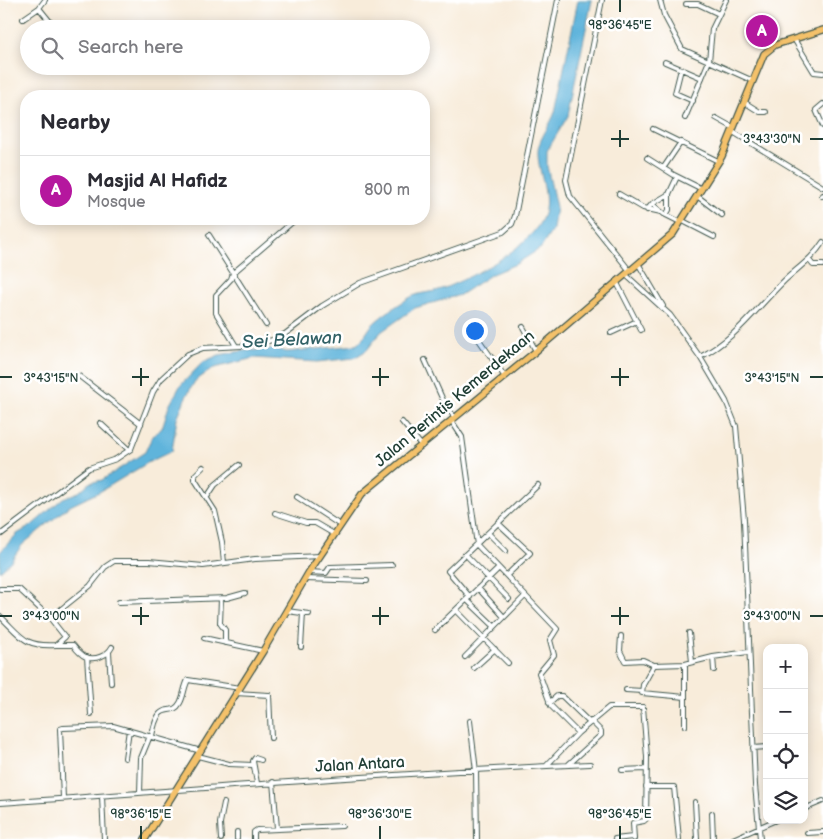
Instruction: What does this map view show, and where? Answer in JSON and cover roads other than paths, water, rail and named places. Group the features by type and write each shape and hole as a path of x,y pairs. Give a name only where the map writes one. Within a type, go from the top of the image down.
{"main road":[{"name":"Jalan Perintis Kemerdekaan","path":"145,839 263,652 309,572 365,491 536,351 673,234 718,161 733,130 751,80 768,49 823,30"}],"street":[{"path":"23,19 39,8 45,0"},
{"path":"0,535 89,468 116,459 129,450 153,392 161,379 188,354 203,348 236,346 273,340 286,334 322,306 360,283 503,232 509,228 515,216 558,0"},
{"path":"602,0 566,180 570,196 628,273 664,308"},
{"path":"660,0 664,16 682,49 751,80"},
{"path":"685,118 709,61 710,35 726,0"},
{"path":"686,4 698,4 719,14"},
{"path":"39,8 49,20"},
{"path":"794,39 813,71 822,73 823,80"},
{"path":"665,62 702,78"},
{"path":"681,69 675,93 693,101"},
{"path":"744,102 760,112 766,112"},
{"path":"823,104 816,110 823,126"},
{"path":"716,118 823,187"},
{"path":"653,129 718,161"},
{"path":"664,167 681,142"},
{"path":"647,158 677,177 702,189"},
{"path":"666,215 669,210 669,194 677,177"},
{"path":"619,194 647,210 661,212"},
{"path":"647,210 652,204 669,194"},
{"path":"697,196 722,215"},
{"path":"652,204 666,215 714,237"},
{"path":"236,346 216,313 216,296 231,279 233,273 289,225"},
{"path":"209,236 266,325"},
{"path":"700,357 722,344 746,323 785,280 809,260 823,242"},
{"path":"809,260 813,265 823,265"},
{"path":"638,265 664,308 700,357 726,401 737,432 745,542 753,748 760,839"},
{"path":"617,283 641,330"},
{"path":"611,333 637,321"},
{"path":"523,326 536,351"},
{"path":"476,334 505,376"},
{"path":"426,360 442,398 462,437 477,545 557,629 550,640 554,655 539,673 549,703 578,733"},
{"path":"79,376 141,424"},
{"path":"402,422 422,446"},
{"path":"100,423 129,450"},
{"path":"207,497 215,485 239,465"},
{"path":"203,467 196,475 195,480 207,497 219,525 224,563"},
{"path":"494,626 448,573 538,485"},
{"path":"297,497 340,525"},
{"path":"275,513 306,523 315,523 334,534"},
{"path":"498,524 530,553 507,575"},
{"path":"488,534 506,551"},
{"path":"466,555 509,599"},
{"path":"50,618 90,586 105,567 114,561 149,561 203,566 320,556"},
{"path":"309,572 326,573 330,566 392,565"},
{"path":"434,630 499,568"},
{"path":"305,579 367,581"},
{"path":"0,589 11,587 19,589 50,618 65,636 56,645"},
{"path":"478,588 504,617"},
{"path":"119,602 221,599 233,598 244,592"},
{"path":"465,657 526,596"},
{"path":"221,599 220,623 225,630 225,643"},
{"path":"456,610 508,663"},
{"path":"287,611 309,614"},
{"path":"301,647 303,613"},
{"path":"0,616 32,645 73,645 87,657 98,657 109,652"},
{"path":"688,633 692,662"},
{"path":"621,636 620,651 625,661 643,660 654,664 685,664 713,656 748,652"},
{"path":"204,638 246,646 263,652"},
{"path":"111,683 109,652 112,646"},
{"path":"474,668 495,649"},
{"path":"713,656 714,670"},
{"path":"87,657 91,714"},
{"path":"615,839 634,838 633,823 644,821 646,818 643,693 654,664"},
{"path":"685,664 686,726"},
{"path":"140,793 142,758 151,736 155,718 162,711 178,706 188,680 269,695 272,738"},
{"path":"626,690 685,698"},
{"path":"549,703 557,696 562,696 601,732 569,764"},
{"path":"547,765 578,733 609,707 643,707"},
{"path":"470,721 476,771 477,839"},
{"path":"64,798 60,729 109,726 151,736 229,764 253,765"},
{"path":"124,758 129,730"},
{"path":"753,748 763,747"},
{"path":"257,783 253,765 254,759 261,760"},
{"name":"Jalan Antara","path":"0,803 174,791 257,783 590,764"},
{"path":"622,770 646,769"},
{"path":"274,782 277,828"},
{"path":"646,787 674,786 679,839"},
{"path":"102,796 104,839"},
{"path":"808,807 823,801"},
{"path":"695,802 697,839"},
{"path":"221,839 220,822 224,804"},
{"path":"712,813 713,839"},
{"path":"734,839 766,824"},
{"path":"254,839 255,830 342,826"},
{"path":"237,832 237,839"},
{"path":"807,833 823,832"}],"water":[{"name":"Sei Belawan","path":"578,0 592,0 568,116 547,151 547,166 556,207 553,229 541,248 516,264 492,274 460,295 415,308 381,332 367,350 354,358 317,362 254,358 214,368 195,381 186,397 177,418 172,451 149,462 101,491 68,507 22,545 11,561 0,571 0,552 17,534 31,526 63,498 79,492 89,483 102,480 145,452 152,437 162,428 169,406 180,386 203,362 219,355 242,351 276,349 287,352 356,345 375,322 409,298 442,289 485,269 528,238 538,226 544,214 545,198 538,150 555,112"}],"place":[{"name":"Masjid Al Hafidz","path":"762,31"}]}
